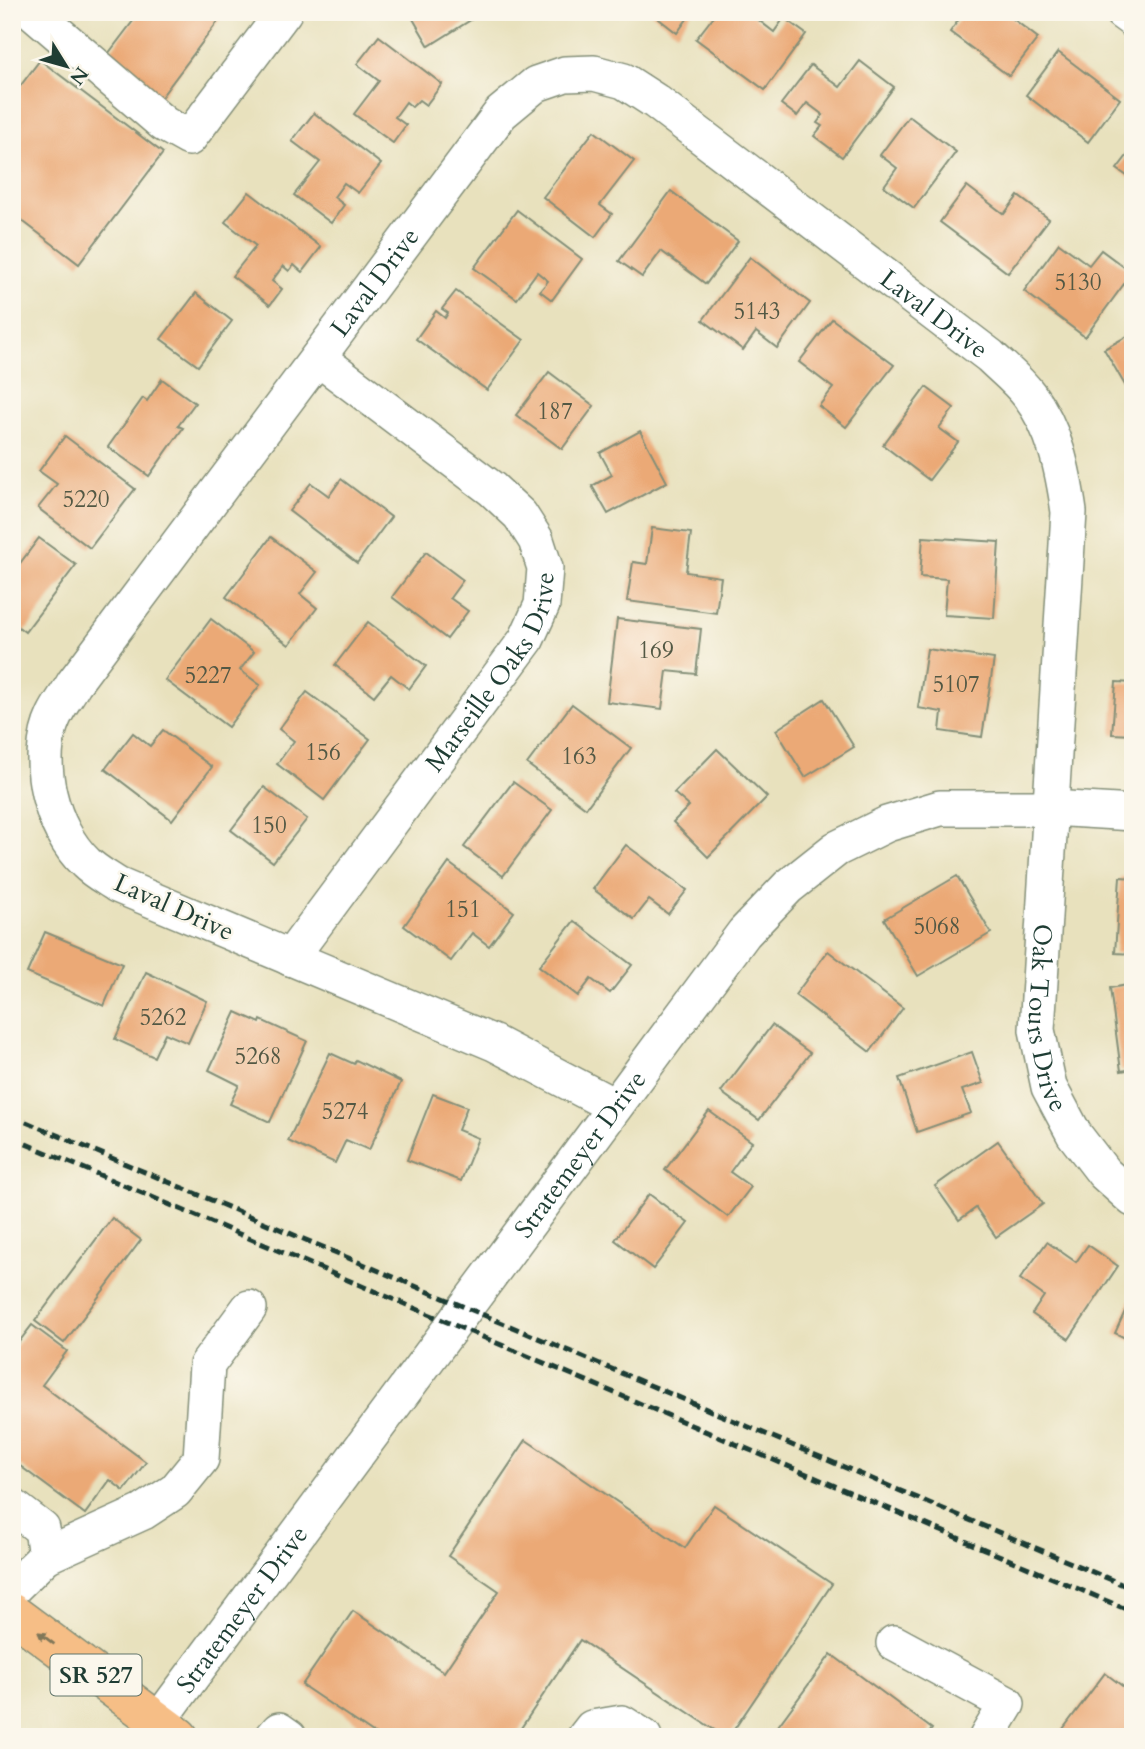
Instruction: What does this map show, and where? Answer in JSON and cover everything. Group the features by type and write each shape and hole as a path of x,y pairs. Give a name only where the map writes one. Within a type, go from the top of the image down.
{"main road":[{"name":"SR 527","path":"12,1612 164,1732"}],"street":[{"path":"33,12 164,124 189,138 284,12"},
{"path":"1122,12 1133,20"},
{"name":"Laval Drive","path":"614,1106 494,1043 117,886 85,863 58,825 47,786 44,750 54,717 74,683 501,113 536,85 565,74 594,73 624,82 655,101 990,356 1028,394 1049,428 1062,468 1069,512 1051,808"},
{"name":"Marseille Oaks Drive","path":"290,958 526,640 542,605 545,568 536,540 520,515 492,489 317,358"},
{"name":"Stratemeyer Drive","path":"164,1732 614,1106 744,933 788,887 836,849 887,824 940,808 1051,808 1133,813"},
{"name":"Oak Tours Drive","path":"1051,808 1037,1030 1039,1041 1049,1087 1074,1134 1104,1173 1133,1199"},
{"path":"12,1589 46,1556 143,1512 174,1491 201,1459 207,1365 249,1308"},
{"path":"12,1506 42,1529 46,1556"},
{"path":"894,1643 1007,1703 987,1737"},
{"path":"585,1737 592,1728 622,1723 644,1737"},
{"path":"273,1737 279,1730 289,1737"}],"building":[{"path":"140,12 225,12 159,100 105,58"},
{"path":"409,12 476,12 477,16 429,46"},
{"path":"650,12 692,12 677,33"},
{"path":"717,12 748,12 774,32 784,18 806,34 765,90 696,39"},
{"path":"964,12 1004,12 1038,38 1009,76 950,32"},
{"path":"379,36 442,84 426,105 419,100 412,107 406,102 395,117 406,125 393,143 354,114 379,81 357,64"},
{"path":"1058,52 1120,99 1088,142 1026,95"},
{"path":"40,60 163,153 79,264 12,213 12,97"},
{"path":"860,61 894,87 842,157 814,136 822,126 817,123 823,115 807,103 797,116 781,104 811,65 840,87"},
{"path":"314,113 381,164 358,193 344,183 334,197 344,205 331,223 294,195 320,162 292,141"},
{"path":"909,116 956,152 914,208 884,186 897,168 880,155"},
{"path":"594,131 634,161 600,205 612,214 595,237 543,197"},
{"path":"1133,148 1133,180 1117,169"},
{"path":"967,186 1004,214 1018,196 1049,219 1008,273 940,222"},
{"path":"671,191 738,241 706,284 661,251 642,277 619,261"},
{"path":"249,192 321,247 302,272 294,265 289,271 283,266 272,281 282,289 270,305 232,276 256,246 225,222"},
{"path":"517,210 582,259 552,300 540,291 548,281 537,272 517,299 474,268"},
{"path":"1059,243 1089,265 1101,250 1132,273 1085,337 1024,291"},
{"path":"750,257 810,303 777,348 756,332 743,350 703,320"},
{"path":"456,291 524,340 487,390 416,339 436,311 445,318 448,313 442,309"},
{"path":"196,293 232,321 198,366 161,339"},
{"path":"832,319 894,365 846,427 819,406 833,388 799,362"},
{"path":"1133,333 1133,399 1104,349"},
{"path":"549,372 594,406 562,449 516,415"},
{"path":"162,379 195,403 178,426 183,428 149,476 108,447 143,398 147,401"},
{"path":"926,387 954,408 939,428 958,442 929,480 883,445"},
{"path":"640,431 667,482 608,514 592,486 612,475 600,453"},
{"path":"65,436 135,489 90,548 38,508 57,484 39,471"},
{"path":"341,479 391,517 357,563 289,511 311,483 329,496"},
{"path":"652,528 691,533 686,572 721,577 716,613 627,601 633,562 647,564"},
{"path":"271,537 317,572 300,594 317,608 289,645 226,597"},
{"path":"923,537 999,542 994,618 944,615 947,579 920,577"},
{"path":"39,538 76,565 25,632 12,622 12,574"},
{"path":"426,552 463,580 450,598 468,611 447,639 392,597"},
{"path":"211,619 254,652 240,670 260,685 228,727 165,680"},
{"path":"617,619 701,629 696,674 667,671 662,709 607,702"},
{"path":"368,622 426,666 409,689 391,675 374,696 335,665"},
{"path":"927,649 994,659 982,737 940,731 942,712 918,708"},
{"path":"1116,682 1133,683 1133,735 1112,734"},
{"path":"307,692 370,739 324,800 277,764 294,741 279,729"},
{"path":"824,699 854,747 805,777 776,730"},
{"path":"572,704 631,748 586,808 527,764"},
{"path":"163,730 212,767 172,820 105,769 133,733 150,746"},
{"path":"717,749 767,797 708,857 673,822 689,806 674,793"},
{"path":"513,782 552,810 503,876 464,847"},
{"path":"264,787 307,819 273,862 231,830"},
{"path":"626,845 687,890 668,914 649,900 634,919 593,889"},
{"path":"449,863 514,912 489,946 472,933 451,961 404,926"},
{"path":"957,876 991,933 918,976 884,919"},
{"path":"1120,877 1133,878 1133,954 1115,953"},
{"path":"574,921 632,965 610,993 591,979 578,996 539,966"},
{"path":"45,932 122,964 104,1006 27,973"},
{"path":"828,951 903,1008 870,1052 795,995"},
{"path":"146,972 207,1001 188,1043 165,1033 154,1057 115,1039"},
{"path":"1133,984 1133,1069 1121,1071 1110,988"},
{"path":"236,1012 307,1041 270,1122 230,1104 239,1085 209,1070"},
{"path":"772,1025 810,1053 759,1120 721,1092"},
{"path":"972,1052 983,1083 962,1090 971,1113 917,1132 899,1078"},
{"path":"330,1053 354,1064 356,1060 401,1082 369,1150 346,1140 335,1163 288,1141"},
{"path":"433,1094 467,1107 458,1130 478,1138 461,1181 407,1160"},
{"path":"709,1111 752,1142 730,1172 751,1187 728,1217 665,1170"},
{"path":"998,1141 1043,1204 996,1237 976,1208 959,1220 935,1186"},
{"path":"649,1194 688,1223 653,1269 615,1240"},
{"path":"112,1218 141,1240 64,1343 35,1321"},
{"path":"1047,1242 1076,1262 1088,1245 1118,1266 1069,1339 1032,1314 1044,1296 1020,1279"},
{"path":"1133,1294 1133,1342 1115,1333"},
{"path":"32,1325 67,1351 42,1385 146,1462 124,1491 110,1480 85,1514 12,1460 12,1351"},
{"path":"526,1440 685,1548 714,1505 832,1584 729,1737 725,1737 580,1640 515,1737 379,1737 302,1685 353,1611 444,1672 499,1591 448,1556"},
{"path":"831,1654 932,1729 926,1737 770,1737"},
{"path":"1105,1673 1133,1694 1133,1737 1057,1737"}],"railway":[{"path":"12,1116 1133,1589"},
{"path":"12,1138 1133,1612"}]}
